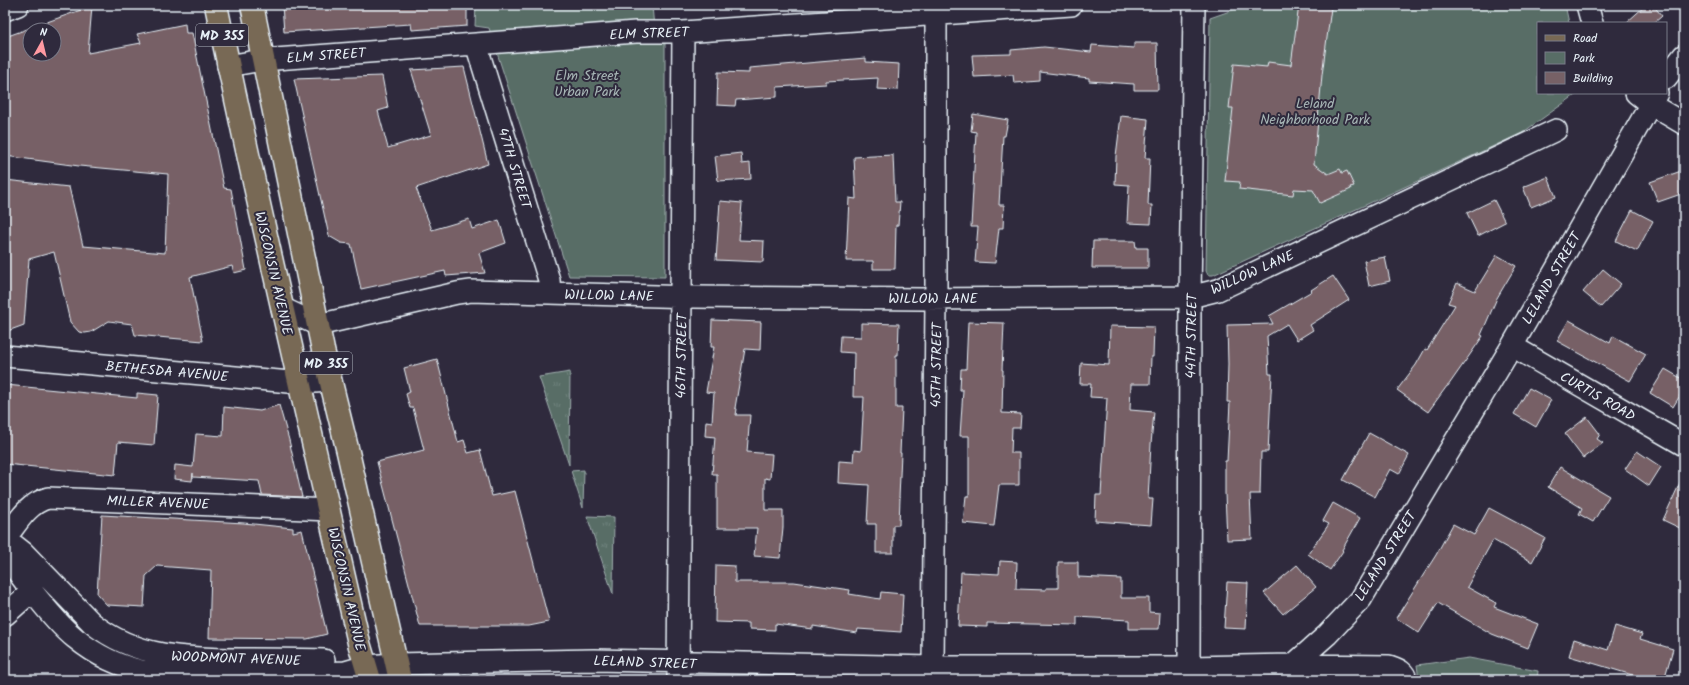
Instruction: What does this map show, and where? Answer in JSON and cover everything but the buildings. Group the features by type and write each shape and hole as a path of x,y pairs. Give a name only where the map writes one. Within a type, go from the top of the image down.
{"main road":[{"name":"WISCONSIN AVENUE","path":"216,5 228,66 282,308 368,673"},
{"name":"MD 355","path":"252,5 262,60 330,381 350,459 398,672"}],"street":[{"path":"5,10 18,5"},
{"name":"ELM STREET","path":"228,66 262,60 636,32 683,32 1071,5"},
{"name":"44TH STREET","path":"1189,667 1190,297 1194,5"},
{"path":"1587,5 1592,22"},
{"name":"45TH STREET","path":"933,667 936,299 936,14"},
{"name":"46TH STREET","path":"678,671 683,32"},
{"name":"47TH STREET","path":"476,44 550,280 550,292"},
{"path":"1667,77 1684,55"},
{"path":"1648,97 1684,124"},
{"name":"LELAND STREET","path":"398,672 594,660 678,671 933,667 1189,667 1293,665 1327,635 1361,599 1512,346 1648,97"},
{"name":"WILLOW LANE","path":"318,325 471,291 681,296 936,299 1190,297 1218,290 1556,130"},
{"path":"282,308 318,325"},
{"name":"CURTIS ROAD","path":"1512,346 1684,445"},
{"name":"BETHESDA AVENUE","path":"5,356 300,383 330,381"},
{"name":"MILLER AVENUE","path":"5,538 30,507 39,500 48,498 329,510"},
{"name":"WOODMONT AVENUE","path":"5,538 24,553 92,624 100,630 134,648 162,655 189,659 343,660 368,673"},
{"name":"WOODMONT AVENUE","path":"5,558 15,567 32,592 73,637 86,647 119,665 147,673 174,678 345,672 398,672"},
{"path":"5,615 32,592"},
{"path":"147,673 162,655"},
{"path":"1293,665 1389,666 1399,670 1406,676 1406,680"}],"green space":[{"name":"Elm Street Urban Park","path":"476,5 652,5 655,40 665,39 665,277 569,276 489,28 475,26"},
{"name":"Leland Neighborhood Park","path":"1247,5 1565,5 1569,22 1537,22 1537,94 1577,94 1522,133 1213,275 1208,275 1206,271 1210,18"},
{"path":"570,372 569,465 539,377"},
{"path":"584,470 583,508 571,471"},
{"path":"587,516 614,517 613,594"},
{"path":"1469,658 1538,671 1537,680 1419,680 1417,665"}]}
